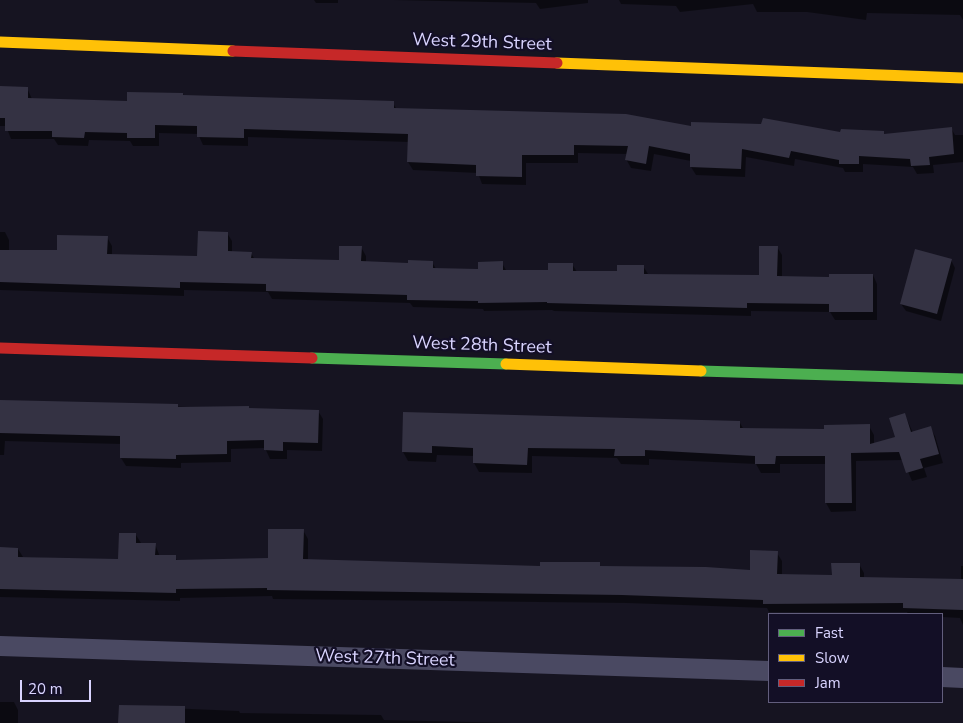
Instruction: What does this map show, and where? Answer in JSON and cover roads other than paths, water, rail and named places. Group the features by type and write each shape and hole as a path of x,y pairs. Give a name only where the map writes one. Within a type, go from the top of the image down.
{"street":[{"name":"West 29th Street","path":"0,42 963,78"},
{"name":"West 28th Street","path":"0,348 963,379"},
{"name":"West 27th Street","path":"0,646 768,671"},
{"path":"943,677 963,678"}]}
